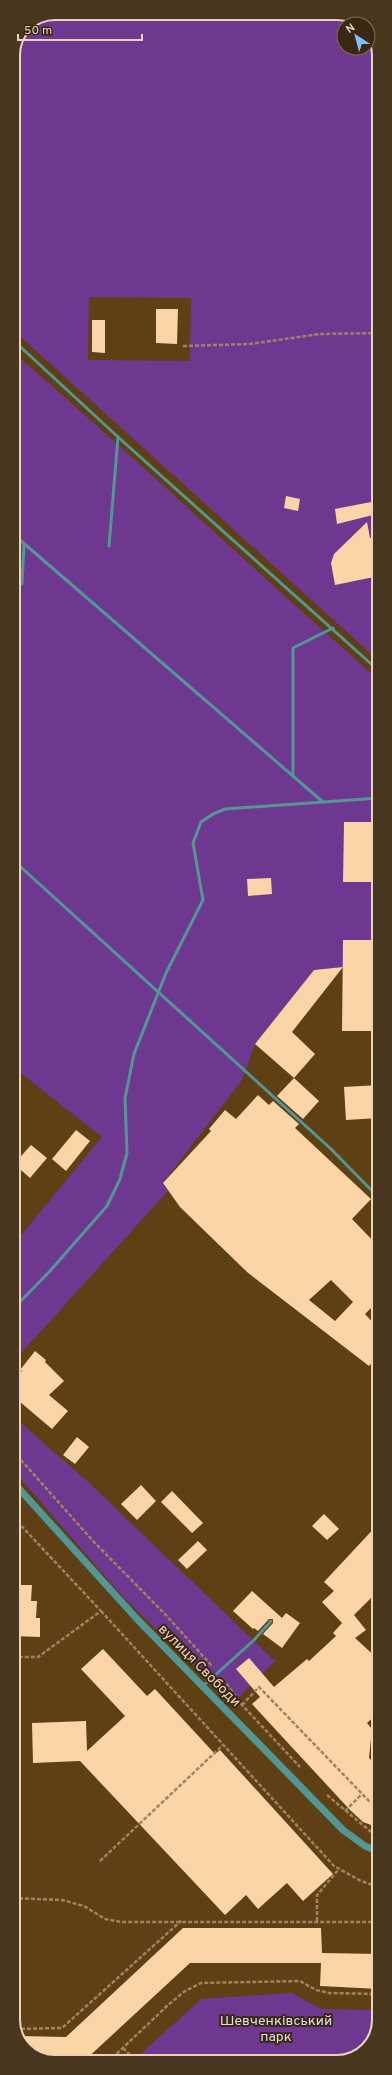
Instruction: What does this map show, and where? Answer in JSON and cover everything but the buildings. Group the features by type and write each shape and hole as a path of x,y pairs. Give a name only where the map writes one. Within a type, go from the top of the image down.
{"street":[{"name":"вулиця Свободи","path":"20,1490 137,1619 343,1830 365,1846 372,1849"}],"lane":[{"path":"20,347 118,438 333,628 372,664"},
{"path":"109,546 118,438"},
{"path":"20,540 323,802"},
{"path":"20,584 22,584 24,544"},
{"path":"293,776 293,648 333,628"},
{"path":"20,1302 50,1271 107,1206 120,1179 127,1153 125,1098 133,1061 158,992 203,900 193,843 201,822 213,814 225,809 372,798"},
{"path":"20,866 332,1149 372,1191"},
{"path":"203,1686 254,1640 271,1621"}],"path":[{"path":"183,346 250,344 320,334 372,333"},
{"path":"20,1459 93,1541 166,1614 218,1672 242,1706 305,1772"},
{"path":"20,1523 101,1610 334,1866 361,1881 372,1885"},
{"path":"20,1657 38,1657 101,1610"},
{"path":"242,1706 259,1687 362,1794 369,1801 372,1801"},
{"path":"100,1861 223,1745"},
{"path":"326,1793 345,1811 372,1831"},
{"path":"345,1811 362,1794"},
{"path":"317,1921 317,1895 339,1869"},
{"path":"20,1898 62,1900 84,1906 105,1920 372,1922"},
{"path":"21,2029 62,2028 181,1921"},
{"path":"116,2055 168,2005 185,1991 200,1983 300,1981 316,1990 329,1993 372,1994"},
{"path":"123,2048 130,2055"}],"green space":[{"path":"55,20 336,20 336,56 372,56 372,655 20,336 20,55 23,42 30,30 42,23","holes":["89,297 191,298 190,361 88,360"]},
{"path":"20,358 372,674 372,822 344,822 343,881 372,882 372,940 343,941 343,967 314,970 255,1044 242,1080 163,1183 168,1191 20,1354 20,1237 102,1137 20,1073"},
{"path":"20,1422 87,1481 275,1661 233,1703 123,1597 20,1478"},
{"name":"Шевченківський парк","path":"292,1993 321,2009 372,2010 371,2027 366,2039 358,2048 341,2055 140,2055 201,1999"}]}
